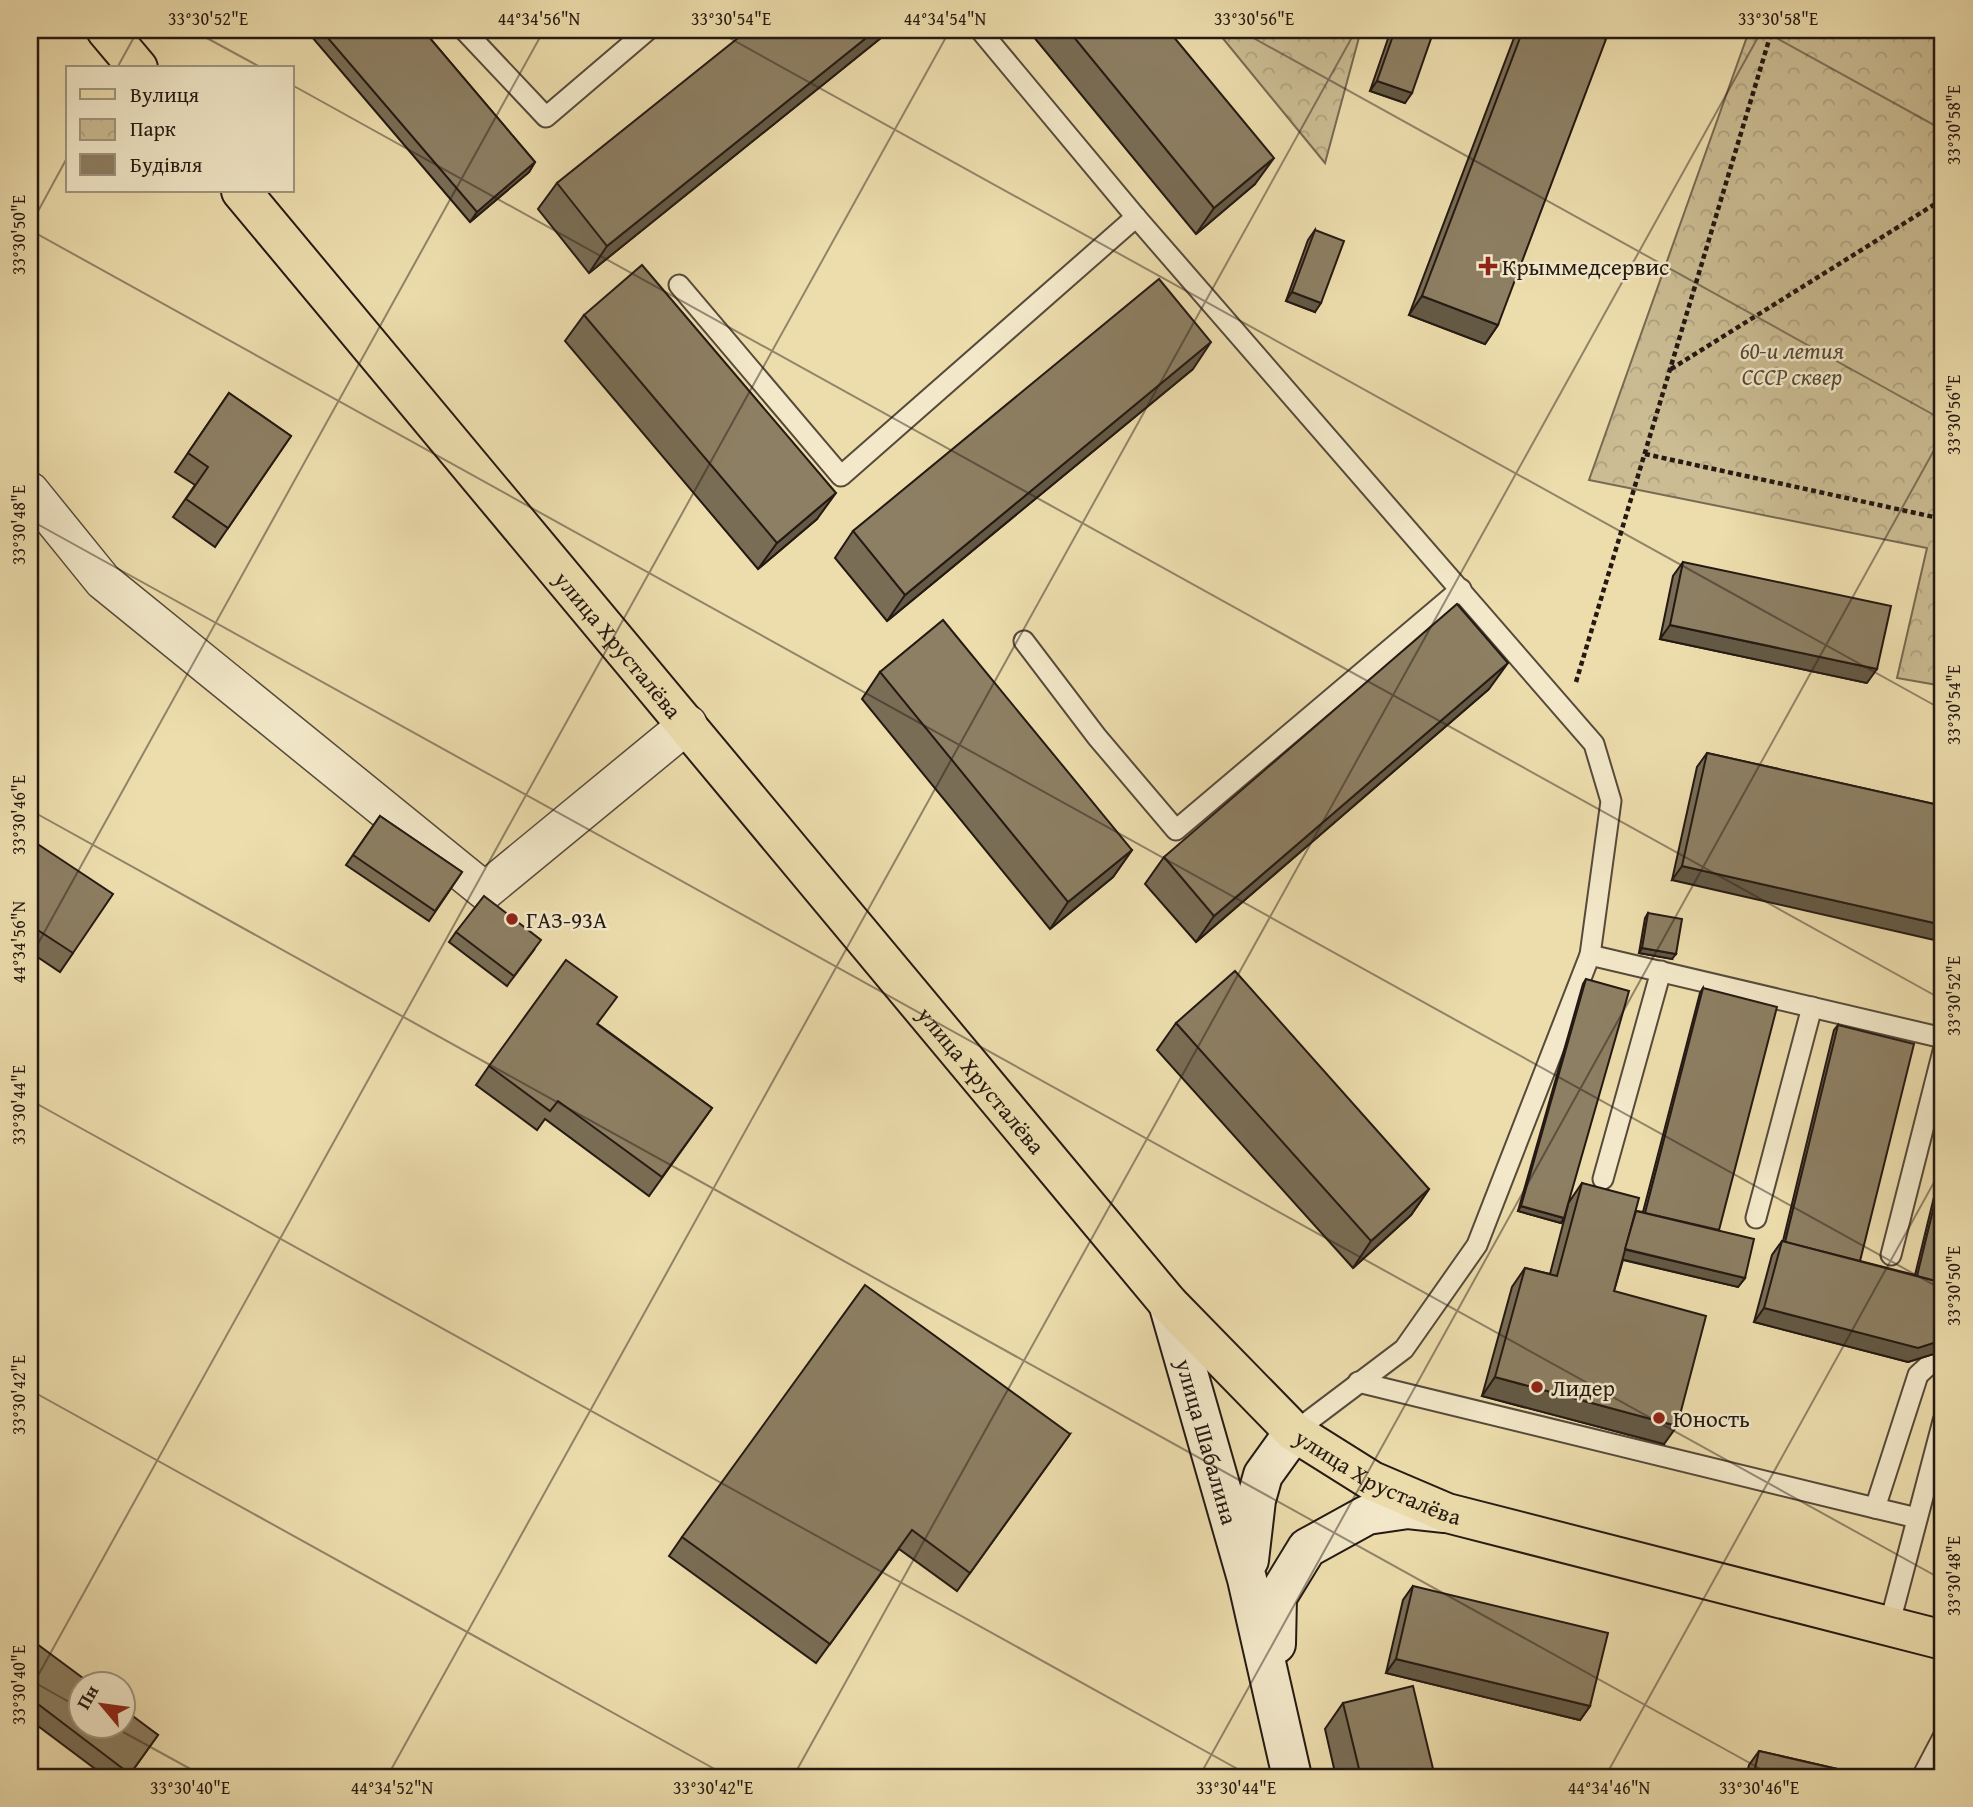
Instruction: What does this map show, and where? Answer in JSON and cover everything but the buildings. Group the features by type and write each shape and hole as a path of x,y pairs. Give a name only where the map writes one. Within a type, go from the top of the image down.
{"main road":[{"path":"106,30 136,66"},
{"name":"улица Хрусталёва","path":"242,192 1168,1303 1294,1432 1373,1481 1447,1513 1943,1640"},
{"name":"улица Шабалина","path":"1168,1303 1247,1579 1292,1777"},
{"name":"улица Шабалина","path":"1247,1579 1256,1500 1264,1475 1294,1432"},
{"name":"улица Шабалина","path":"1275,1695 1277,1597 1307,1548 1367,1515 1408,1509 1447,1513"}],"street":[{"path":"30,491 103,581 485,891 688,724"}],"lane":[{"path":"464,30 547,117 648,30"},
{"path":"980,30 1136,216 1594,744 1611,801 1590,955 1477,1245 1404,1349 1294,1432"},
{"path":"679,285 841,476 1136,216"},
{"path":"1024,641 1097,737 1176,830 1461,589"},
{"path":"1590,955 1943,1038"},
{"path":"1602,1179 1661,971"},
{"path":"1756,1218 1812,1007"},
{"path":"1891,1255 1943,1051"},
{"path":"1875,1508 1918,1375 1943,1352"},
{"path":"1358,1382 1917,1518"},
{"path":"1889,1626 1943,1421"},
{"path":"1922,1777 1943,1737"}],"path":[{"path":"1567,713 1772,30"},
{"path":"1938,30 1943,31"},
{"path":"1670,369 1943,199"},
{"path":"1645,454 1943,519"}],"green space":[{"path":"1216,30 1361,30 1325,163"},
{"name":"60-и летия СССР сквер","path":"1745,30 1943,30 1943,686 1897,678 1927,548 1589,480 1749,31"}],"place":[{"name":"Крыммедсервис","path":"1488,266"},
{"name":"ГАЗ-93А","path":"512,919"},
{"name":"Лидер","path":"1537,1387"},
{"name":"Юность","path":"1659,1418"}]}
